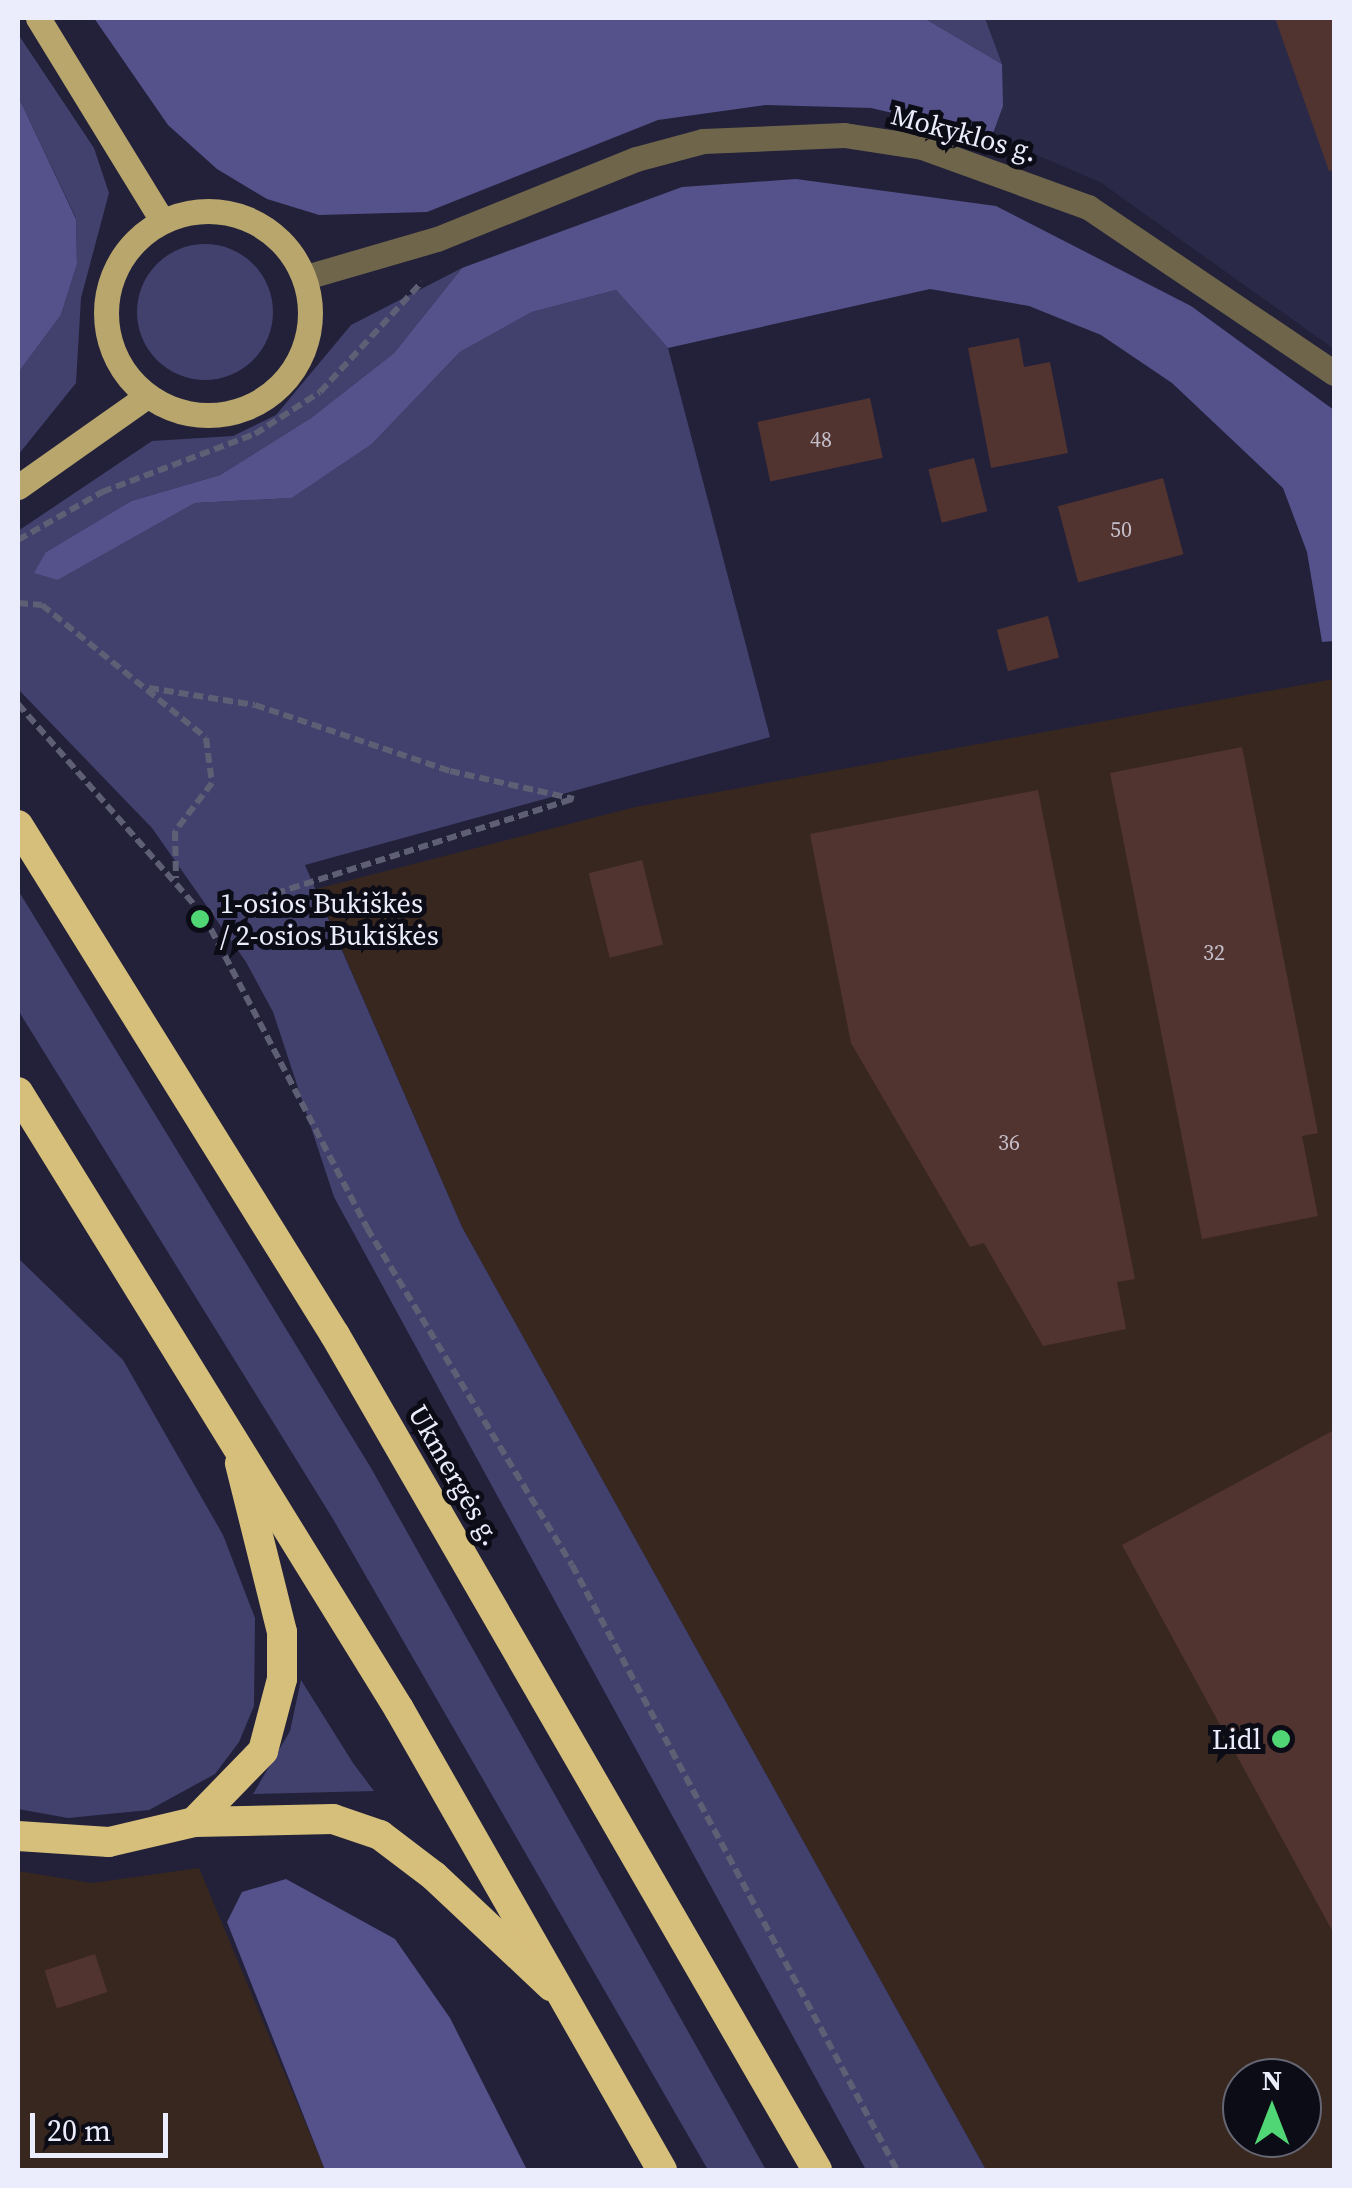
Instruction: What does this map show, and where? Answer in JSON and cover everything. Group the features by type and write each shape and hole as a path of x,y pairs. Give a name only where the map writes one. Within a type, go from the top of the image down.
{"highway":[{"name":"Ukmergės g.","path":"18,825 335,1335 817,2170"},
{"path":"18,1092 234,1436 572,2004 662,2170"},
{"path":"194,1822 262,1751 282,1678 282,1632 234,1436"},
{"path":"18,1836 109,1842 194,1822 333,1818 380,1836 572,2004"}],"main road":[{"path":"38,18 161,219"},
{"path":"229,212 288,248 306,277 310,335 282,386 257,402 198,414 144,398 120,371 104,307 130,244 161,219 229,212"},
{"path":"18,487 144,398"}],"street":[{"name":"Mokyklos g.","path":"306,277 437,239 556,184 686,145 844,135 922,147 1088,207 1334,373"}],"path":[{"path":"18,540 102,492 254,434 320,392 430,272 437,239"},
{"path":"18,603 42,604 206,738 214,760 212,783 176,830 176,879"},
{"path":"149,688 255,705 450,771 574,799 204,916"},
{"path":"18,704 176,879 204,916 367,1228 572,1565 897,2170"}],"shaded area":[{"path":"94,18 924,18 1002,64 1003,106 992,136 871,108 766,105 658,120 427,212 319,215 267,199 217,169 168,125"},
{"path":"924,18 985,18 1002,64"},
{"path":"985,18 1334,18 1334,349 1100,182 992,136 1002,64"},
{"path":"18,34 94,148 109,193 81,298 76,383 18,455 18,373 61,315 77,264 76,218 18,96"},
{"path":"18,96 76,219 77,264 61,315 18,373"},
{"path":"796,179 996,206 1191,306 1334,410 1334,641 1322,642 1307,552 1283,488 1172,383 1101,335 1029,306 930,289 668,348 616,290 532,312 460,352 372,444 292,498 195,503 58,580 34,573 46,552 131,501 220,475 311,418 394,353 462,268 682,187"},
{"path":"205,244 231,249 253,264 268,286 273,312 268,338 253,360 231,375 205,380 179,375 157,360 142,338 137,312 142,286 157,264 179,249"},
{"path":"462,268 394,353 311,418 220,475 131,501 46,552 58,580 195,503 292,498 372,444 460,352 532,312 616,290 668,348 770,737 305,865 462,1227 986,2170 866,2170 334,1197 273,1012 246,962 152,828 18,689 18,531 152,441 233,436 276,415 351,325"},
{"path":"1334,679 1334,2170 986,2170 462,1227 316,889 635,807"},
{"path":"18,890 371,1468 766,2170 708,2170 333,1519 18,1010"},
{"path":"18,1258 123,1360 223,1535 255,1618 254,1706 239,1742 215,1774 149,1810 68,1818 18,1809"},
{"path":"301,1680 374,1791 253,1794 290,1731"},
{"path":"199,1868 325,2170 18,2170 18,1871 92,1883"},
{"path":"286,1879 395,1939 450,2018 527,2170 325,2170 227,1922 242,1892"}],"building":[{"path":"1275,18 1334,18 1334,170 1329,171"},
{"path":"1019,338 1024,367 1050,362 1068,453 991,468 968,348"},
{"path":"870,398 883,458 770,482 758,422"},
{"path":"974,458 987,511 942,523 928,469"},
{"path":"1163,478 1183,554 1078,583 1058,506"},
{"path":"1048,616 1059,658 1008,671 997,630"},
{"path":"1242,747 1318,1133 1302,1136 1318,1216 1202,1239 1110,773"},
{"path":"1038,790 1135,1279 1117,1282 1126,1329 1043,1346 984,1243 970,1247 851,1043 810,834"},
{"path":"642,860 663,944 610,958 589,873"},
{"name":"Lidl","path":"1334,1430 1334,1934 1122,1545"},
{"path":"95,1954 107,1992 57,2008 45,1970"}],"place":[{"name":"1-osios Bukiškės / 2-osios Bukiškės","path":"200,919"},
{"name":"Lidl","path":"1281,1739"}]}
